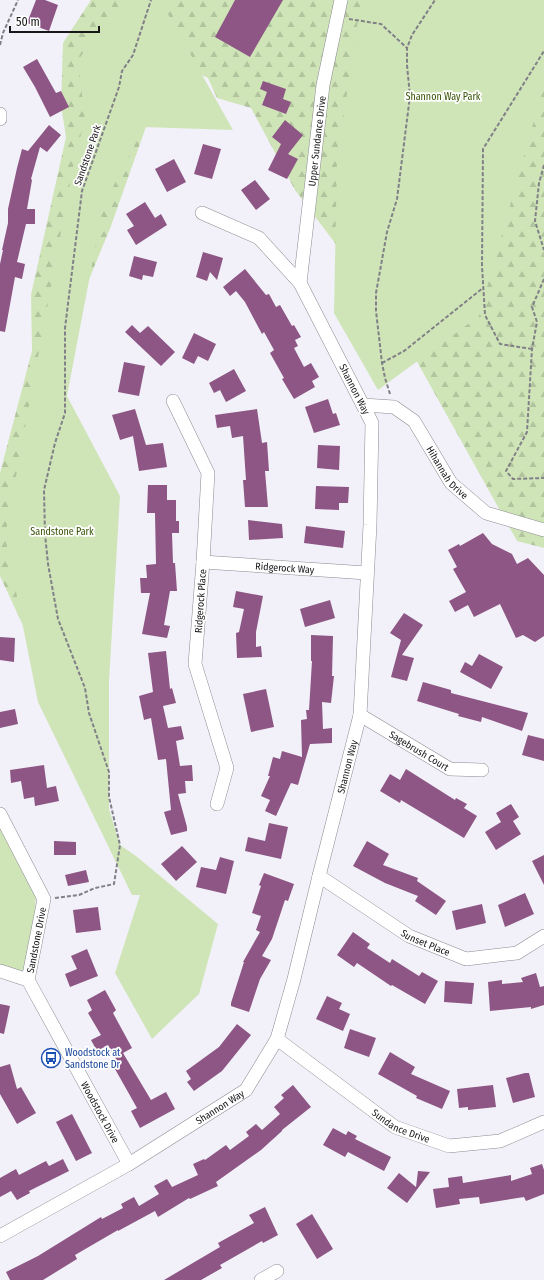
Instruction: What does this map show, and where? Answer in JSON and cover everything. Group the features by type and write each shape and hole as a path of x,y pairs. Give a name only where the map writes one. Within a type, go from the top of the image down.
{"street":[{"name":"Upper Sundance Drive","path":"300,283 323,85 341,0"},
{"name":"Shannon Way","path":"0,1236 130,1164 246,1090 277,1039 294,979 360,715 370,525 372,422 300,283 259,238 202,213"},
{"name":"Ridgerock Place","path":"173,401 208,473 195,664 227,768 217,804"},
{"path":"363,405 394,407"},
{"name":"Hihannah Drive","path":"394,407 414,421 451,483 486,513 544,530"},
{"name":"Ridgerock Way","path":"203,562 367,573"},
{"name":"Sagebrush Court","path":"360,715 450,769 482,770"},
{"name":"Sandstone Drive","path":"0,814 44,898 28,980"},
{"name":"Sunset Place","path":"319,876 409,936 466,959 517,953 544,936"},
{"path":"0,971 28,980"},
{"name":"Woodstock Drive","path":"28,980 130,1164"},
{"name":"Sundance Drive","path":"277,1039 395,1127 449,1146 500,1141 544,1122"},
{"path":"261,1280 277,1271"}],"path":[{"path":"0,45 3,33 18,0"},
{"name":"Sandstone Park","path":"44,898 79,895 95,888 114,884 120,845 110,797 109,772 89,713 85,688 58,619 48,564 45,534 44,490 55,443 65,413 65,328 82,191 119,86 122,71 133,55 150,0"},
{"path":"394,407 382,363 376,311 376,293 387,232 397,199 410,96 407,48 412,35 435,0"},
{"path":"338,17 381,24 407,48"},
{"path":"532,349 500,344 485,315 482,266 483,150 544,51"},
{"path":"544,165 539,183 535,221 544,250"},
{"path":"544,279 532,307 536,322 532,349 527,432 506,471 513,479 544,478"},
{"path":"382,363 404,351 483,288"}],"green space":[{"path":"91,0 544,0 544,548 517,541 396,324 295,190 251,108 217,98 208,78 193,71 159,90 111,226 62,345 26,632 0,576 0,473 32,351 31,295 66,137 61,105 63,43"},
{"name":"Sandstone Park","path":"123,0 160,0 233,130 143,127 103,207 67,396 120,496 109,681 109,809 120,845 136,856 218,924 199,994 152,1039 115,973 140,895 132,895 38,702 5,536 75,156 85,120 78,60"},
{"name":"Shannon Way Park","path":"361,0 544,0 544,85 479,316 378,390 334,313 337,161"},
{"path":"0,818 36,889 33,979 0,973"}],"building":[{"path":"36,0 45,0 58,5 49,31 27,23"},
{"path":"235,0 283,0 250,57 215,37"},
{"path":"37,59 56,93 61,91 69,107 50,117 23,67"},
{"path":"263,81 286,89 283,99 291,102 286,114 262,105 267,92 260,89"},
{"path":"285,120 303,135 288,154 298,159 287,179 268,170 281,144 272,137"},
{"path":"49,125 61,135 47,152 40,147 31,179 27,209 35,209 35,224 26,224 17,262 25,264 22,279 15,277 5,332 0,331 0,264 8,223 8,209 17,168 22,149 28,151"},
{"path":"203,144 221,149 212,179 194,174"},
{"path":"174,159 186,182 167,192 155,169"},
{"path":"255,180 270,199 256,210 241,190"},
{"path":"145,202 155,218 161,214 167,225 136,245 127,230 134,226 126,214"},
{"path":"203,252 223,258 217,280 210,272 207,281 196,277"},
{"path":"134,256 157,262 153,277 143,275 142,280 129,276"},
{"path":"245,269 266,295 269,294 276,307 280,305 292,326 294,325 301,337 295,340 298,346 294,348 304,367 311,363 319,377 312,381 315,387 294,399 282,379 284,378 270,353 274,350 264,332 262,334 245,302 236,291 230,296 223,287"},
{"path":"132,325 140,333 148,326 175,352 161,366 125,332"},
{"path":"194,333 216,344 208,361 198,356 194,364 182,358"},
{"path":"124,362 145,366 139,396 118,392"},
{"path":"234,369 246,391 226,402 220,390 214,393 209,383"},
{"path":"328,399 333,414 336,413 340,425 314,433 305,407"},
{"path":"135,409 146,445 163,443 167,467 139,471 133,436 120,440 112,415"},
{"path":"257,409 262,443 267,442 269,471 265,471 268,507 245,507 243,480 246,480 243,436 232,438 230,426 217,428 215,415"},
{"path":"318,445 340,446 339,470 317,468"},
{"path":"148,485 167,485 167,500 176,500 176,521 179,521 179,533 172,533 173,563 175,563 177,591 170,591 164,625 170,626 167,638 142,634 150,593 141,593 140,578 147,578 146,565 156,564 155,513 147,513"},
{"path":"316,486 349,487 348,503 339,503 339,510 315,509"},
{"path":"248,520 282,524 283,538 249,540"},
{"path":"306,526 345,531 343,548 304,543"},
{"path":"483,533 492,544 512,554 517,564 528,558 544,575 544,636 535,642 523,635 516,638 500,604 474,617 468,605 455,612 449,601 466,592 453,569 457,567 448,550 459,544 460,546"},
{"path":"236,591 263,596 256,632 256,647 261,646 262,657 237,658 236,633 239,632 244,609 233,607"},
{"path":"330,600 335,618 305,627 300,609"},
{"path":"404,613 423,625 402,655 414,658 407,681 391,677 401,640 390,633"},
{"path":"311,635 333,636 332,676 334,676 331,703 322,702 323,729 332,728 332,743 310,744 298,785 291,783 276,816 265,811 270,800 261,796 270,776 268,776 273,757 280,759 282,751 302,757 301,720 307,719 306,710 309,710 312,661"},
{"path":"0,637 15,638 14,662 0,660"},
{"path":"166,651 170,689 172,688 176,703 163,706 168,728 181,726 184,739 176,741 180,766 192,765 193,781 185,781 186,793 178,794 187,831 171,835 164,812 171,810 166,759 158,760 151,718 144,720 139,696 153,692 148,653"},
{"path":"479,654 503,667 491,689 460,672 465,662 472,666"},
{"path":"423,682 451,690 451,693 528,713 522,731 482,717 481,722 458,716 459,714 417,701"},
{"path":"266,689 274,727 251,732 243,694"},
{"path":"15,709 18,724 0,728 0,712"},
{"path":"528,735 544,739 544,761 522,755"},
{"path":"44,765 47,788 56,786 59,801 35,806 34,797 24,799 21,781 11,783 10,770"},
{"path":"406,769 455,800 456,798 467,804 464,808 477,816 464,838 401,800 400,803 380,791 390,774 400,780"},
{"path":"511,804 519,817 513,821 521,834 496,850 485,832 501,822 496,813"},
{"path":"269,823 288,827 281,859 245,851 248,837 265,841"},
{"path":"54,841 76,842 76,855 54,855"},
{"path":"367,841 389,854 383,865 418,878 417,881 446,901 436,915 415,901 418,896 385,883 353,866"},
{"path":"182,846 197,862 176,881 161,864"},
{"path":"544,855 544,885 532,861"},
{"path":"220,857 234,861 226,894 196,887 201,867 216,870"},
{"path":"86,870 89,882 68,886 65,875"},
{"path":"264,873 294,884 288,901 285,900 272,939 262,956 271,960 260,979 249,1012 231,1006 231,1003 243,962 260,932 256,930 261,916 252,913 261,886 259,885"},
{"path":"525,893 534,914 505,927 498,905"},
{"path":"482,904 486,923 456,930 452,911"},
{"path":"98,907 101,930 76,933 73,910"},
{"path":"353,932 370,944 367,948 390,963 392,959 419,976 422,972 438,981 425,1004 392,985 391,986 357,963 354,967 337,955"},
{"path":"87,949 98,976 70,987 65,974 77,969 71,956"},
{"path":"536,973 540,987 544,986 544,1005 531,1009 531,1007 490,1011 488,982 502,980 502,984 523,982 521,978"},
{"path":"445,981 474,983 472,1004 444,1002"},
{"path":"105,990 116,1010 113,1013 132,1048 123,1053 151,1100 166,1092 175,1109 140,1128 131,1111 137,1108 115,1069 120,1066 108,1045 97,1051 91,1040 101,1035 88,1013 92,1010 87,1000"},
{"path":"327,996 342,1003 339,1009 350,1014 343,1031 316,1019"},
{"path":"0,1004 10,1006 4,1034 0,1033"},
{"path":"237,1024 251,1035 222,1071 194,1091 187,1082 191,1079 186,1071 219,1047"},
{"path":"350,1029 376,1038 369,1057 344,1048"},
{"path":"390,1052 415,1067 411,1074 450,1091 442,1109 416,1098 417,1096 378,1074"},
{"path":"10,1064 17,1089 21,1087 36,1113 17,1124 0,1094 0,1067"},
{"path":"529,1073 535,1097 513,1103 506,1078"},
{"path":"293,1085 311,1107 282,1130 261,1150 216,1182 218,1186 190,1199 189,1198 158,1217 155,1211 118,1230 75,1255 77,1259 43,1280 10,1280 6,1272 38,1256 101,1217 102,1219 123,1208 121,1204 134,1197 139,1206 159,1194 154,1186 167,1179 172,1187 198,1175 193,1164 204,1159 205,1160 226,1145 230,1150 249,1136 246,1132 256,1124 262,1130 280,1114 274,1107 284,1098 281,1095"},
{"path":"493,1085 496,1107 468,1110 468,1107 459,1108 457,1089"},
{"path":"72,1114 92,1153 76,1161 56,1122"},
{"path":"333,1128 346,1135 348,1131 357,1136 355,1139 391,1157 384,1171 348,1152 345,1157 323,1145"},
{"path":"63,1159 69,1171 29,1191 30,1193 17,1200 11,1191 0,1197 0,1178 16,1169 19,1175 46,1161 49,1166"},
{"path":"542,1164 544,1170 544,1194 526,1201 524,1197 480,1204 479,1197 459,1199 460,1204 436,1208 433,1189 449,1187 448,1178 462,1176 463,1183 511,1175 511,1181 532,1174 530,1168"},
{"path":"418,1171 430,1172 407,1203 387,1188 399,1173 416,1187"},
{"path":"265,1207 278,1235 263,1243 262,1241 220,1265 222,1268 201,1280 164,1280 220,1247 218,1243 254,1223 249,1215"},
{"path":"312,1214 333,1249 317,1259 296,1224"}],"place":[{"name":"Woodstock at Sandstone Dr","path":"51,1058"}]}
